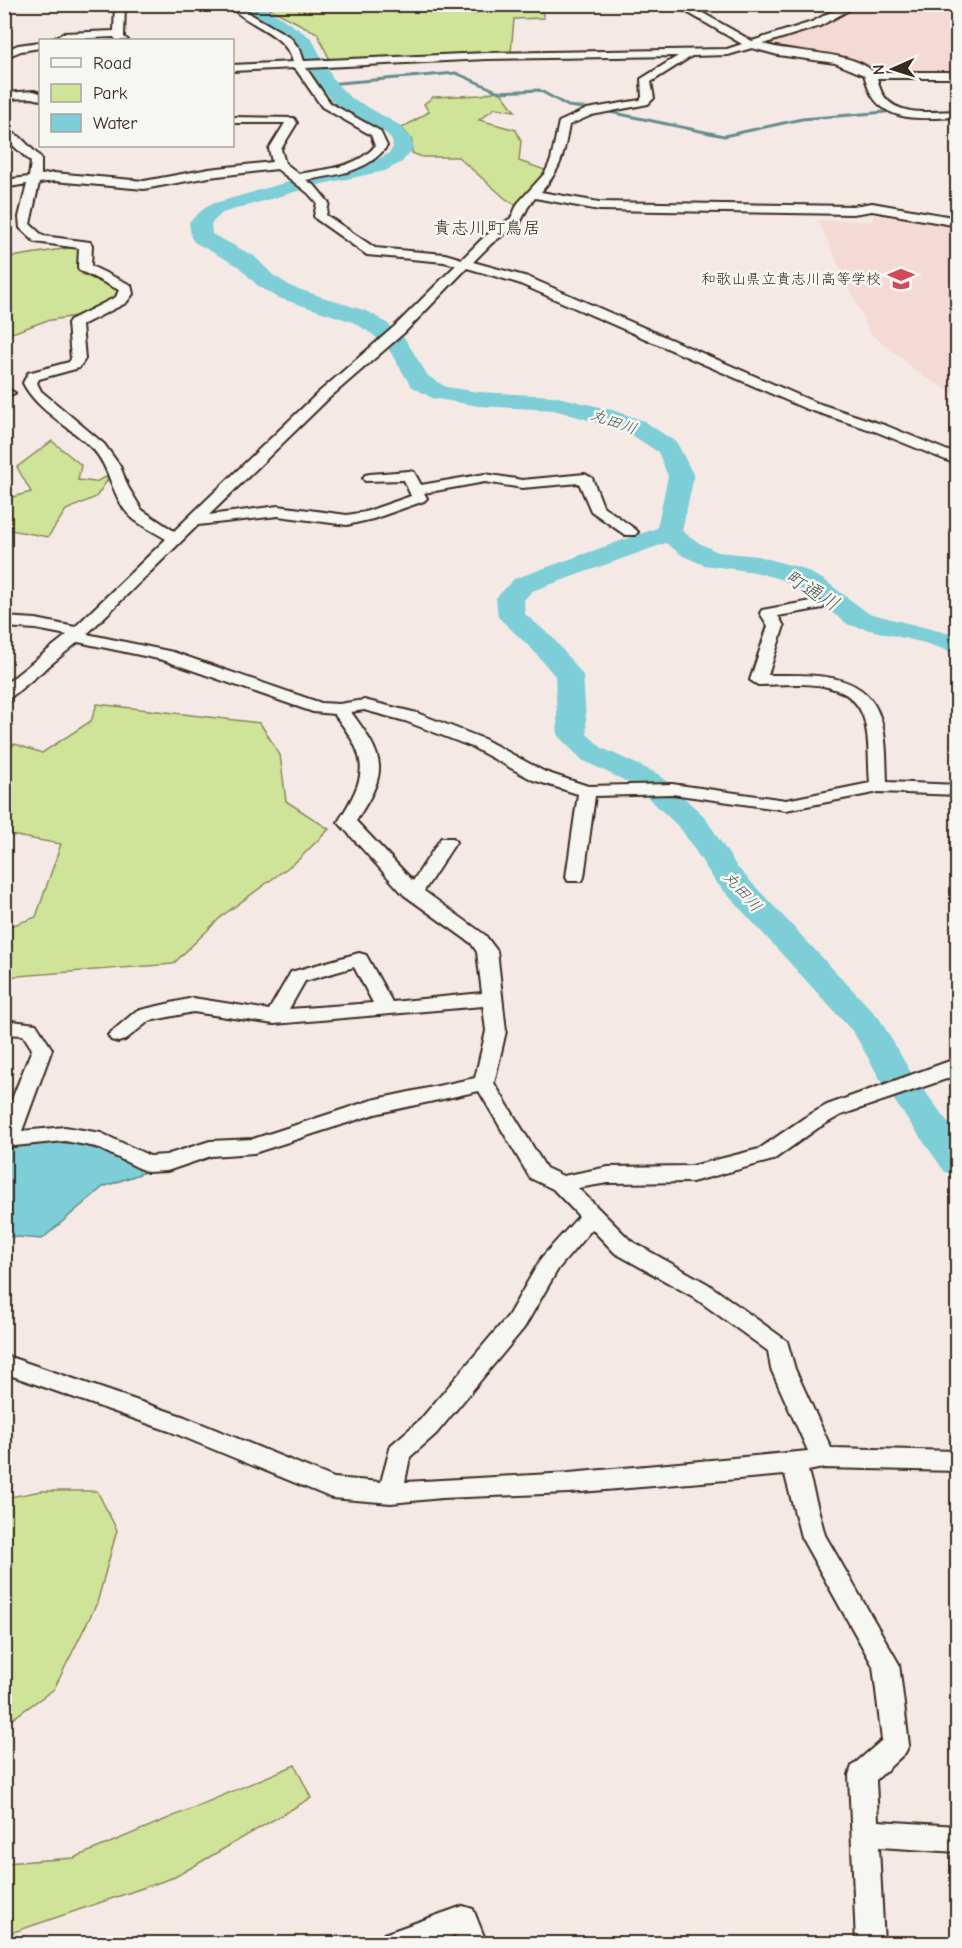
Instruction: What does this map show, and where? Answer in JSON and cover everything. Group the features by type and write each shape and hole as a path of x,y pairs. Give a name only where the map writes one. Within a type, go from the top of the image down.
{"street":[{"path":"4,6 20,4"},
{"path":"58,39 64,36 121,37 120,4"},
{"path":"232,4 248,17 286,39 295,50 298,64 326,105 376,133 381,146 375,156 360,164 297,178"},
{"path":"678,4 751,45 839,60 865,69 878,95 887,106 906,113 957,114"},
{"path":"234,68 486,56 728,52 816,24 855,4"},
{"path":"4,55 18,48 39,45"},
{"path":"4,694 76,634 323,396 400,329 467,264 488,240 516,220 522,206 550,174 557,160 563,124 571,117 584,112 644,102 648,98 645,81 686,56 688,52"},
{"path":"870,75 957,75"},
{"path":"4,96 34,94 39,96"},
{"path":"234,120 290,120 291,123 275,149 279,165 312,190 323,203 320,216 372,252 445,258 523,280 808,405 882,429 957,461"},
{"path":"4,131 37,161 24,225 39,239 86,245 84,267 126,288 126,294 121,300 75,323 78,358 74,365 33,376 30,383 35,393 99,447 113,466 136,513 174,538"},
{"path":"4,184 32,178 83,178 144,185 209,173 279,165"},
{"path":"531,194 599,206 853,210 872,207 957,222"},
{"path":"195,521 278,511 347,520 368,516 419,498 409,475 370,478"},
{"path":"416,490 485,478 522,484 585,478 596,508 630,532"},
{"path":"817,605 768,613 776,626 758,680 817,681 847,686 857,692 872,717 879,788"},
{"path":"4,622 36,624 167,656 319,708 339,709 364,705 411,717 478,742 539,776 587,790 672,789 786,805 879,788 957,790"},
{"path":"339,709 359,734 371,778 347,822 411,891 478,939 488,951 496,1031 484,1083 538,1173 561,1184 623,1247 700,1290 779,1347 783,1369 823,1458"},
{"path":"575,877 587,790"},
{"path":"411,891 420,885 447,842"},
{"path":"274,1017 298,977 359,959 386,1009"},
{"path":"118,1035 143,1016 193,1005 274,1017 494,998"},
{"path":"4,1028 29,1029 42,1049 8,1139 65,1134 101,1140 147,1164 167,1162 210,1149 254,1146 372,1107 484,1083"},
{"path":"561,1184 608,1175 692,1174 766,1155 811,1123 834,1110 948,1071 957,1065"},
{"path":"391,1493 399,1452 428,1427 516,1322 550,1263 592,1215"},
{"path":"4,1364 177,1424 332,1488 391,1493 442,1488 569,1483 794,1464 823,1458 957,1461"},
{"path":"794,1464 813,1537 886,1664 896,1745 862,1775 870,1944"},
{"path":"864,1833 957,1839"},
{"path":"394,1944 463,1919 473,1944"}],"shaded area":[{"path":"950,6 957,12 957,71 882,70 844,59 760,44 848,11"},
{"name":"和歌山県立貴志川高等学校","path":"874,215 957,225 957,395 923,376 870,333 818,220 871,221"}],"green space":[{"path":"492,4 540,6 544,18 514,19 511,52 330,60 317,33 263,5"},
{"path":"499,90 515,111 495,108 479,120 516,130 521,141 519,161 548,171 517,206 458,157 422,157 412,153 412,140 402,128 429,112 424,104 433,97 482,95"},
{"path":"82,246 82,274 118,290 114,299 76,316 45,321 15,332 5,333 5,258"},
{"path":"52,441 81,465 78,480 95,482 111,475 96,497 66,510 48,537 5,529 5,499 31,492 17,467"},
{"path":"97,704 260,723 280,755 286,801 329,829 298,860 222,916 173,964 5,977 5,928 36,917 61,844 5,834 5,749 15,744 42,753 91,721"},
{"path":"41,1491 97,1491 117,1530 97,1603 54,1689 5,1724 5,1498"},
{"path":"295,1765 311,1798 175,1877 5,1935 5,1863 74,1858"}],"water":[{"path":"55,1142 92,1147 145,1172 103,1187 42,1239 5,1236 4,1147"}],"waterway":[{"name":"丸田川","path":"248,4 286,27 305,42 327,84 343,101 394,130 402,140 403,149 395,158 378,167 319,179 215,209 200,222 202,237 246,261 265,280 284,292 361,317 380,329 397,344 419,381 440,393 479,399 554,403 603,415 635,426 668,448 681,476 669,533"},
{"path":"327,84 456,73 499,92 539,90 568,106 592,109"},
{"path":"605,111 724,136 802,119 886,112"},
{"name":"町通川","path":"669,533 692,550 713,559 757,564 792,574 814,586 859,619 934,637 958,646"},
{"name":"丸田川","path":"669,533 523,585 510,598 512,617 543,644 569,675 573,736 592,754 647,780 693,823 726,874 867,1026 896,1078 958,1163"}],"place":[{"name":"和歌山県立貴志川高等学校","path":"901,279"}],"district":[{"name":"貴志川町鳥居","path":"487,228"}]}
